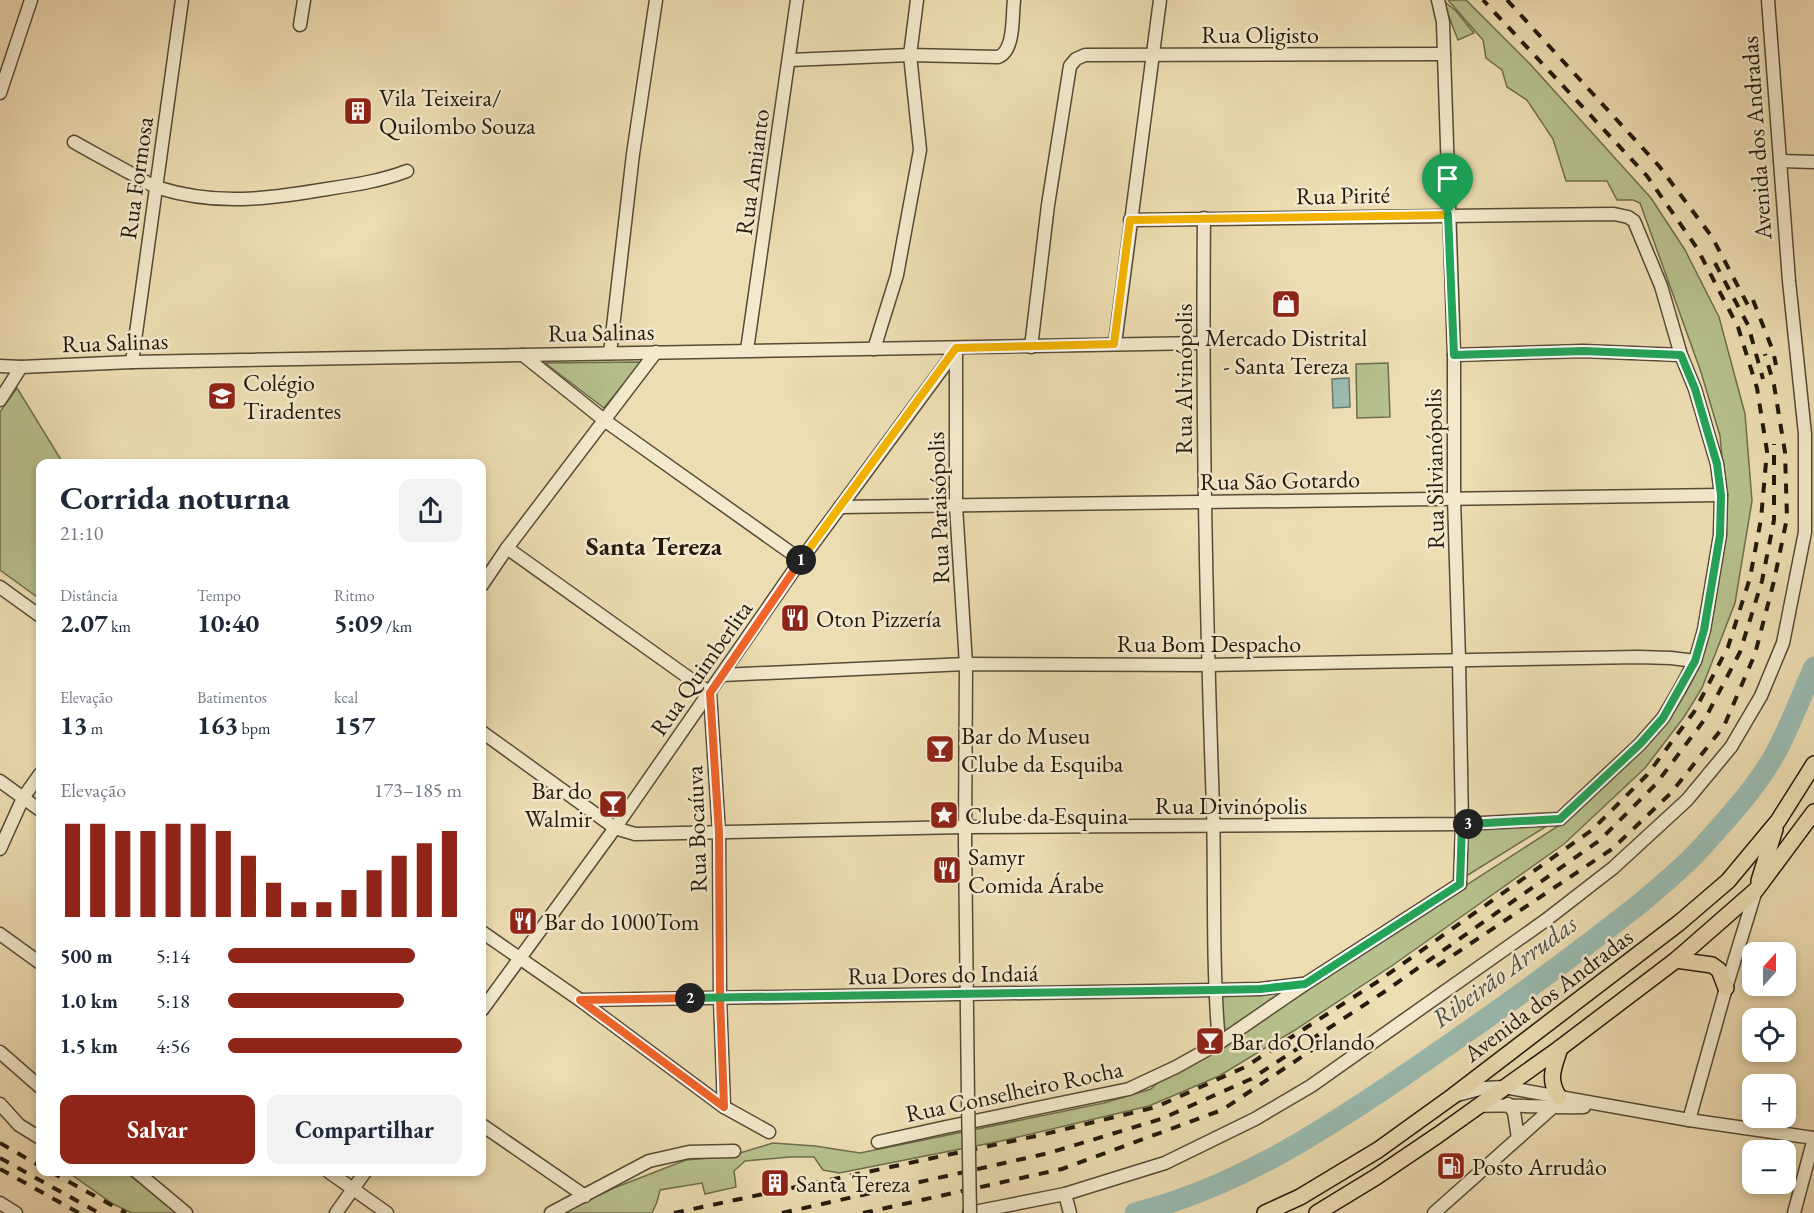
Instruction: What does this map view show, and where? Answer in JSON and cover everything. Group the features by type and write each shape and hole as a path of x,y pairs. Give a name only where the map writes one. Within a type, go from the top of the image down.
{"main road":[{"name":"Avenida dos Andradas","path":"1265,1213 1300,1197 1378,1150 1453,1096 1679,923 1728,881 1778,820 1814,764"},
{"name":"Avenida dos Andradas","path":"1317,1213 1376,1177 1560,1048 1676,960 1756,890 1814,812"},
{"path":"1756,890 1778,820"},
{"path":"1676,960 1712,965 1719,970 1726,988"},
{"path":"1555,1103 1552,1076 1560,1048"}],"street":[{"path":"0,93 31,0"},
{"name":"Rua Formosa","path":"132,362 182,0"},
{"path":"300,25 304,0"},
{"path":"610,353 633,154 656,0"},
{"name":"Rua Amianto","path":"747,350 797,0"},
{"path":"874,349 897,275 920,150 910,54 917,0"},
{"path":"790,60 910,54 992,57 1004,55 1010,42 1014,0"},
{"path":"1114,344 1160,0"},
{"path":"1438,0 1443,22 1444,54"},
{"name":"Avenida dos Andradas","path":"969,1213 1065,1194 1165,1163 1255,1119 1311,1086 1536,926 1613,868 1687,800 1731,747 1761,696 1783,643 1805,531 1805,434 1789,272 1768,0"},
{"name":"Rua Oligisto","path":"1031,347 1048,205 1070,66 1076,59 1085,55 1444,54"},
{"name":"Rua Silvianópolis","path":"1444,54 1454,355 1454,498 1460,660 1462,824 1460,884"},
{"path":"74,142 156,187 213,200 254,200 288,196 361,184 407,171"},
{"path":"1780,161 1814,162"},
{"name":"Rua Pirité","path":"1130,220 1448,215 1614,214 1628,216 1638,227 1661,286 1681,355"},
{"name":"Rua Alvinópolis","path":"1204,218 1205,502 1215,990 1219,1044"},
{"name":"Rua Salinas","path":"0,366 1203,343"},
{"name":"Rua Paraisópolis","path":"956,349 956,506 966,664 965,827 969,1213"},
{"name":"Rua Quimberlita","path":"486,1005 615,828 801,561 956,349"},
{"path":"1454,355 1584,351 1681,355 1695,389 1717,464 1721,495 1720,535 1704,630 1695,661"},
{"path":"486,579 507,548 656,352"},
{"path":"523,355 604,420 801,561"},
{"path":"0,400 21,367"},
{"name":"Rua São Gotardo","path":"840,507 1721,495"},
{"path":"507,548 710,693"},
{"path":"0,587 36,613"},
{"name":"Rua Bom Despacho","path":"722,675 966,664 1208,665 1638,657 1695,661"},
{"name":"Rua Divinópolis","path":"615,828 635,834 965,827 1462,824 1560,819 1640,744 1663,718 1695,661"},
{"name":"Rua Bocaíuva","path":"710,693 719,833 720,998 724,1107"},
{"path":"486,735 615,828"},
{"path":"0,849 23,798 36,780"},
{"path":"0,781 36,807"},
{"name":"Rua Conselheiro Rocha","path":"878,1142 1129,1089 1219,1044 1305,984 1460,884"},
{"path":"1689,1120 1756,890"},
{"path":"0,934 36,960"},
{"path":"486,935 580,1000 724,1107 769,1132"},
{"name":"Rua Dores do Indaiá","path":"580,1000 1215,990 1260,989 1305,984"},
{"path":"0,1052 36,1084"},
{"path":"1453,1096 1484,1088 1504,1087 1555,1103"},
{"path":"1434,1213 1555,1103"},
{"path":"1477,1106 1555,1103 1606,1107 1814,1138 1794,1213"},
{"path":"0,1104 20,1125 36,1135"},
{"path":"1508,1104 1514,1112 1518,1138"},
{"path":"486,1128 585,1196"},
{"path":"551,1213 649,1161 689,1152 734,1151"},
{"path":"142,1176 186,1213"},
{"path":"336,1176 387,1213"},
{"path":"336,1213 362,1176"},
{"path":"1065,1194 1070,1213"},
{"path":"0,1203 16,1213"}],"green space":[{"path":"1448,0 1466,0 1530,64 1651,198 1685,250 1719,317 1745,414 1752,501 1735,603 1702,688 1684,717 1645,768 1564,844 1393,965 1295,1030 1219,1076 1149,1106 1001,1141 839,1173 823,1170 814,1157 745,1161 734,1171 736,1187 705,1194 702,1183 660,1190 652,1213 562,1213 614,1188 686,1160 730,1156 773,1143 815,1146 860,1153 1104,1103 1151,1089 1159,1081 1569,819 1628,760 1697,662 1726,501 1720,436 1701,372 1640,203 1633,200 1617,200 1607,181 1566,181 1553,139 1527,100 1507,87 1502,70 1486,58 1483,40"},
{"path":"1445,2 1456,11 1474,33 1458,40"},
{"path":"641,362 604,408 545,363"},
{"path":"1388,363 1390,417 1357,418 1356,364"},
{"path":"17,388 61,459 36,459 36,596 0,570 0,412"},
{"path":"1555,821 1463,878 1465,826"},
{"path":"1295,989 1221,1037 1218,996"},
{"path":"74,1176 131,1176 176,1213 132,1213 113,1204"}],"water":[{"path":"1349,378 1350,407 1333,408 1332,379"}],"waterway":[{"name":"Ribeirão Arrudas","path":"1135,1213 1205,1190 1303,1141 1396,1081 1510,1002 1642,902 1695,854 1732,814 1759,779 1791,722 1814,667"}],"railway":[{"path":"674,1213 1041,1135 1156,1107 1245,1067 1377,982 1592,830 1647,775 1694,712 1728,647 1750,578 1761,519 1767,451 1757,388 1738,327 1697,248 1647,176 1483,0"},
{"path":"1507,0 1659,166 1712,237 1751,311"},
{"path":"1715,263 1748,325 1763,379"},
{"path":"1753,300 1773,351 1776,365"},
{"path":"1437,966 1612,849 1671,793 1724,726 1755,654 1787,518 1785,452 1774,385 1765,354"},
{"path":"782,1213 1049,1153 1161,1119 1251,1079 1384,992 1600,840 1656,784 1705,719 1740,652 1762,581 1774,520 1774,444"},
{"path":"863,1213 1062,1169 1222,1110 1312,1050"},
{"path":"0,1143 36,1164"},
{"path":"0,1158 99,1213"},
{"path":"0,1169 79,1213"},
{"path":"58,1176 126,1213"}],"place":[{"name":"Vila Teixeira/ Quilombo Souza","path":"358,111"},
{"name":"Mercado Distrital - Santa Tereza","path":"1286,304"},
{"name":"Colégio Tiradentes","path":"222,396"},
{"name":"Oton Pizzería","path":"795,618"},
{"name":"Bar do Museu Clube da Esquiba","path":"940,749"},
{"name":"Bar do Walmir","path":"613,804"},
{"name":"Clube da Esquina","path":"944,815"},
{"name":"Samyr Comida Árabe","path":"947,870"},
{"name":"Bar do 1000Tom","path":"523,921"},
{"name":"Bar do Orlando","path":"1210,1041"},
{"name":"Posto Arrudâo","path":"1451,1166"},
{"name":"Santa Tereza","path":"775,1183"}],"district":[{"name":"Santa Tereza","path":"654,546"}],"route":[{"path":"1448,215 1130,220 1114,344 956,348 801,561 710,693 719,833 720,998 724,1107 580,1000 720,998 966,995 1215,990 1260,989 1305,984 1460,884 1462,824 1560,819 1640,744 1663,718 1695,661 1704,630 1720,535 1721,495 1717,464 1695,389 1681,355 1584,351 1454,355 1448,215"}]}
